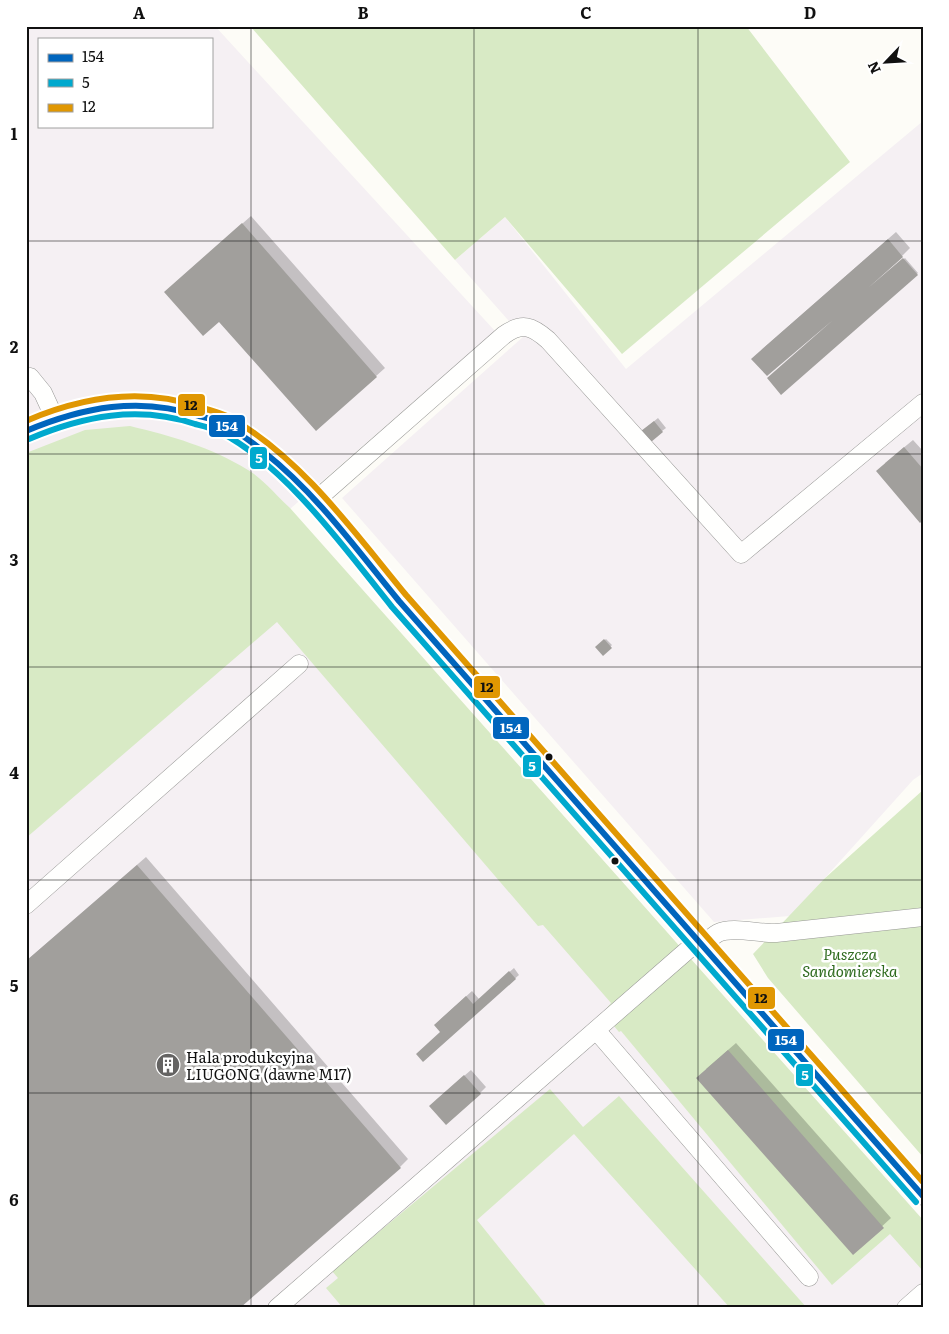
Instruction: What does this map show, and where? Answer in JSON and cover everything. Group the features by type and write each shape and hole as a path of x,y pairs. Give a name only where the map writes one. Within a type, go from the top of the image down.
{"street":[{"path":"315,501 504,335 512,329 521,326 531,327 548,340 741,554 923,403"},
{"path":"30,376 43,393 55,418"},
{"path":"26,431 55,418 88,409 130,404 186,410 226,425 263,451 315,501 406,608 923,1196"},
{"path":"26,905 299,664"},
{"path":"277,1308 596,1030 700,944 726,930 763,934 923,917"},
{"path":"596,1030 809,1277"},
{"path":"906,1308 923,1293"}],"shaded area":[{"path":"26,26 215,26 495,331 290,509 923,1220 923,1308 26,1308"},
{"path":"923,121 923,773 913,780 790,916 714,922 342,498 523,337 455,260 505,217 626,369"}],"green space":[{"path":"250,26 746,26 850,162 622,354 505,217 455,260"},
{"path":"130,426 191,443 234,462 259,478 290,508 923,1220 923,1271 890,1234 832,1285 621,1031 619,1032 603,1013 611,1003 543,925 538,926 277,622 26,838 26,453 85,430"},
{"name":"Puszcza Sandomierska","path":"923,790 923,1157 768,978 753,954 824,879"},
{"path":"550,1089 583,1127 619,1096 807,1308 730,1308 574,1134 477,1220 548,1308 343,1308 326,1288 338,1278 332,1271"}],"building":[{"path":"242,223 377,377 316,431 219,322 203,336 164,292"},
{"path":"888,239 903,257 868,288 903,258 918,275 781,395 767,378 833,320 767,376 751,359"},
{"path":"654,421 663,432 651,442 641,431"},
{"path":"904,447 923,469 923,520 920,523 876,471"},
{"path":"604,639 612,648 603,656 595,647"},
{"name":"Hala produkcyjna LIUGONG (dawne M17)","path":"137,865 401,1168 240,1308 26,1308 26,961"},
{"path":"509,971 516,979 423,1062 416,1054 440,1032 434,1025 466,996 473,1004"},
{"path":"728,1050 884,1228 853,1255 696,1078"},
{"path":"464,1075 481,1094 446,1125 429,1106"}],"transit line":[{"name":"12","path":"26,421 68,406 90,401 134,396 155,397 177,401 227,416 257,435 281,455 304,476 347,522 406,595 923,1182"},
{"name":"154","path":"26,431 90,410 133,406 177,410 224,424 250,441 283,468 336,523 399,601 923,1196"},
{"name":"5","path":"29,439 90,419 132,414 153,415 174,418 208,427 244,447 268,466 314,511 392,607 916,1202"}],"place":[{"name":"Hala produkcyjna LIUGONG (dawne M17)","path":"168,1065"}]}
